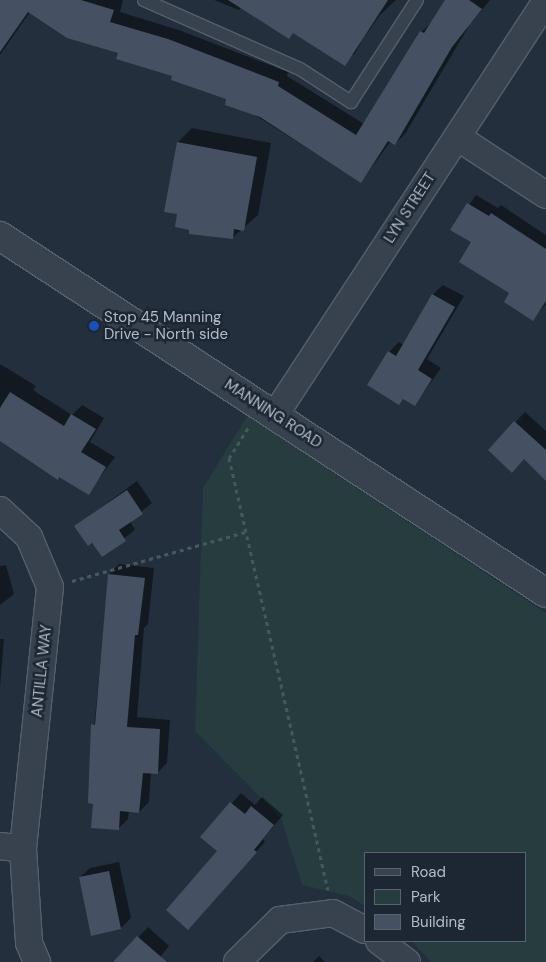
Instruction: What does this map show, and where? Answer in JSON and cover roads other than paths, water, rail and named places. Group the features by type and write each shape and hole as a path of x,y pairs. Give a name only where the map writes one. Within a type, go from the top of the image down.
{"street":[{"name":"LYN STREET","path":"268,411 457,137 546,1"},
{"path":"457,137 546,195"},
{"name":"MANNING ROAD","path":"0,236 546,593"},
{"name":"ANTILLA WAY","path":"0,510 29,537 50,587 12,847 29,943 37,962"},
{"path":"237,962 280,920 333,913 364,929"},
{"path":"380,942 406,962"}],"lane":[{"path":"144,0 300,69 350,102 417,0"}],"place":[{"name":"Stop 45 Manning Drive - North side","path":"94,326"}]}
